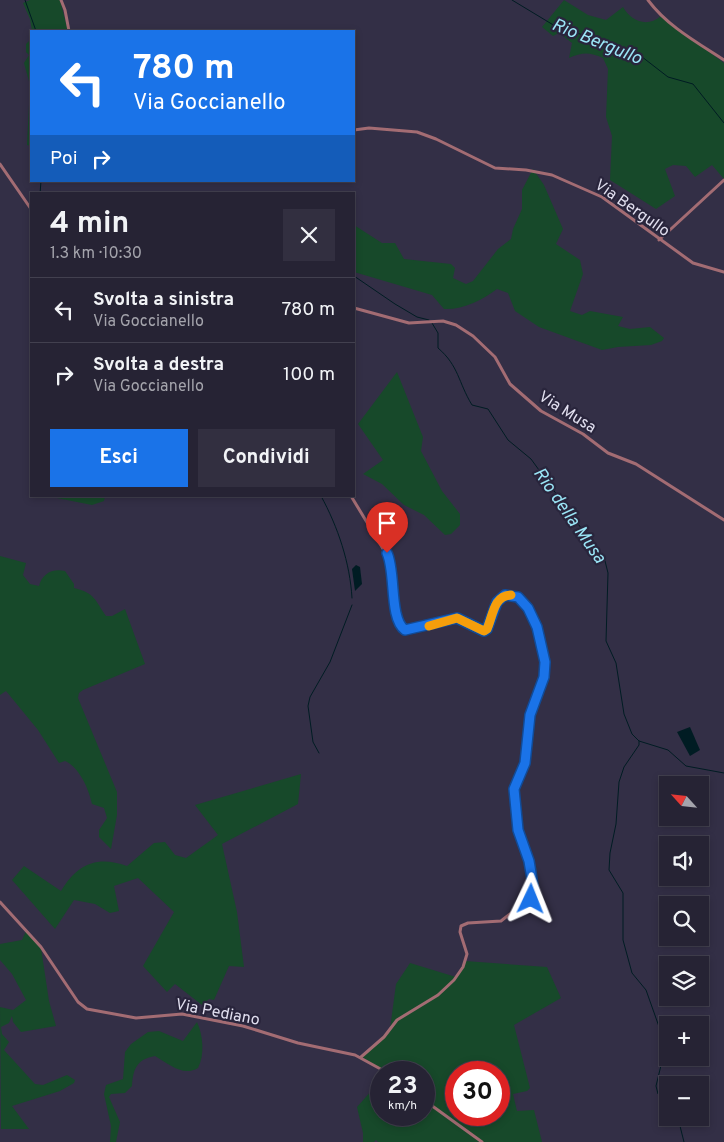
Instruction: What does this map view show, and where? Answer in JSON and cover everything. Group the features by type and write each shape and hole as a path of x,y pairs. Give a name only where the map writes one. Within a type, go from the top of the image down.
{"street":[{"path":"61,0 69,30"},
{"path":"648,0 657,12 670,23 724,60"},
{"name":"Via Bergullo","path":"355,130 368,128 417,132 495,168 526,170 552,175 602,198 693,263 724,272"},
{"path":"0,164 30,207"},
{"path":"659,240 724,180"},
{"name":"Via Musa","path":"355,308 404,322 431,323 443,321 452,323 473,336 494,357 510,384 541,411 583,434 608,453 636,464 724,520"},
{"path":"352,497 391,562 396,610 402,628 409,631 457,618 484,631 487,629 497,602 501,597 511,595 523,601 533,617 546,668 530,715 525,763 514,789 518,830 529,861 532,896 501,921 468,922 461,926 460,932 467,954 460,973 438,995 397,1020 384,1037 362,1057"},
{"name":"Via Pediano","path":"0,902 41,947 78,1002 88,1009 136,1018 182,1014 243,1026 298,1044 362,1057 370,1062"},
{"path":"435,1108 482,1142"}],"green space":[{"path":"30,0 60,0 68,30 32,30 30,19 23,3"},
{"path":"564,0 588,15 606,20 623,7 630,16 640,21 650,22 661,16 724,63 724,179 712,165 695,177 686,166 673,165 665,169 675,196 656,209 610,180 612,136 606,117 608,69 603,58 594,55 582,54 569,58 572,43 559,33 553,36 542,27"},
{"path":"30,40 30,85 24,63 29,55 26,52 26,44"},
{"path":"30,85 30,146 27,145"},
{"path":"533,169 544,185 563,229 556,244 580,260 583,274 570,311 582,315 590,311 623,317 618,326 630,329 650,327 664,338 662,341 651,345 602,350 539,327 515,311 508,293 497,289 472,304 444,309 432,295 355,272 355,226 382,243 395,243 404,259 451,264 455,268 453,278 466,284 473,281 498,249 511,239 513,229 522,209 522,190"},
{"path":"397,372 423,437 421,451 442,491 460,514 460,525 451,534 445,535 424,515 404,505 382,484 363,474 383,460 358,424"},
{"path":"52,497 105,497 104,501 92,505"},
{"path":"0,556 26,563 23,575 30,584 39,586 42,578 48,573 56,570 65,571 74,584 74,588 86,592 97,601 106,616 112,616 125,609 145,664 83,690 79,693 78,698 117,792 117,815 111,849 99,837 99,830 107,818 104,808 92,804 86,785 79,773 65,761 59,763 38,730 6,691 0,695"},
{"path":"301,774 298,804 222,844 237,912 244,967 229,966 214,1000 209,999 202,1005 175,984 167,992 143,966 174,912 138,878 114,886 119,911 110,913 95,904 74,900 55,929 12,880 24,866 61,891 81,868 89,864 106,861 127,866 154,843 165,842 175,855 186,858 218,835 195,805"},
{"path":"26,931 41,948 49,1001 56,1026 21,1032 13,1022 12,1016 9,1023 1,1027 2,1034 9,1042 4,1050 35,1084 43,1085 67,1075 75,1080 74,1083 60,1091 12,1106 29,1129 1,1129 0,1007 13,1010 26,1000 12,974 0,960 0,944 22,940"},
{"path":"465,961 547,967 561,998 514,1025 530,1088 527,1091 513,1094 517,1111 534,1110 542,1142 378,1142 376,1140 374,1142 363,1142 363,1133 357,1107 370,1092 370,1126 435,1126 435,1061 370,1062 362,1057 390,1029 396,984 410,963 456,977"},
{"path":"197,1022 201,1033 202,1045 202,1057 198,1068 187,1071 181,1070 155,1056 140,1062 133,1075 132,1086 125,1093 111,1094 109,1097 120,1122 116,1142 110,1142 111,1126 104,1094 106,1085 123,1079 125,1052 131,1044 148,1032 159,1031 183,1041"}],"water":[{"path":"356,565 360,567 362,584 355,591 352,569"},
{"path":"690,727 700,750 690,756 677,732"}],"waterway":[{"name":"Rio della Musa","path":"25,0 36,30"},
{"name":"Rio Bergullo","path":"512,0 560,29 600,39 623,51 637,53 668,77 693,84 724,123"},
{"name":"Rio della Musa","path":"40,192 41,182"},
{"name":"Rio della Musa","path":"355,277 417,317 429,320"},
{"name":"Rio della Musa","path":"432,323 438,333 438,348 450,361 472,405 488,409 508,440 531,459 605,561 608,573 606,641 616,663 624,714 632,734 639,741 668,750 686,766 724,773"},
{"path":"322,497 333,520 346,559 352,598"},
{"path":"319,753 313,742 308,706 310,697 330,662 352,605"},
{"path":"639,741 639,745 624,767 619,782 616,824 610,853 609,870 623,893 623,940 632,973 646,990 662,1035 663,1057 656,1086 659,1095"},
{"path":"680,1126 684,1142"}],"slow traffic":[{"path":"429,626 457,618 466,620 480,631 484,631 487,629 497,602 505,595 511,595"}],"route":[{"path":"387,553 393,574 398,619 405,630 409,631 457,618 466,620 480,631 484,631 487,629 497,602 505,595 518,597 523,601 533,617 546,668 528,722 528,744 525,763 514,789 518,830 529,861 532,879 534,893 531,899"}]}
